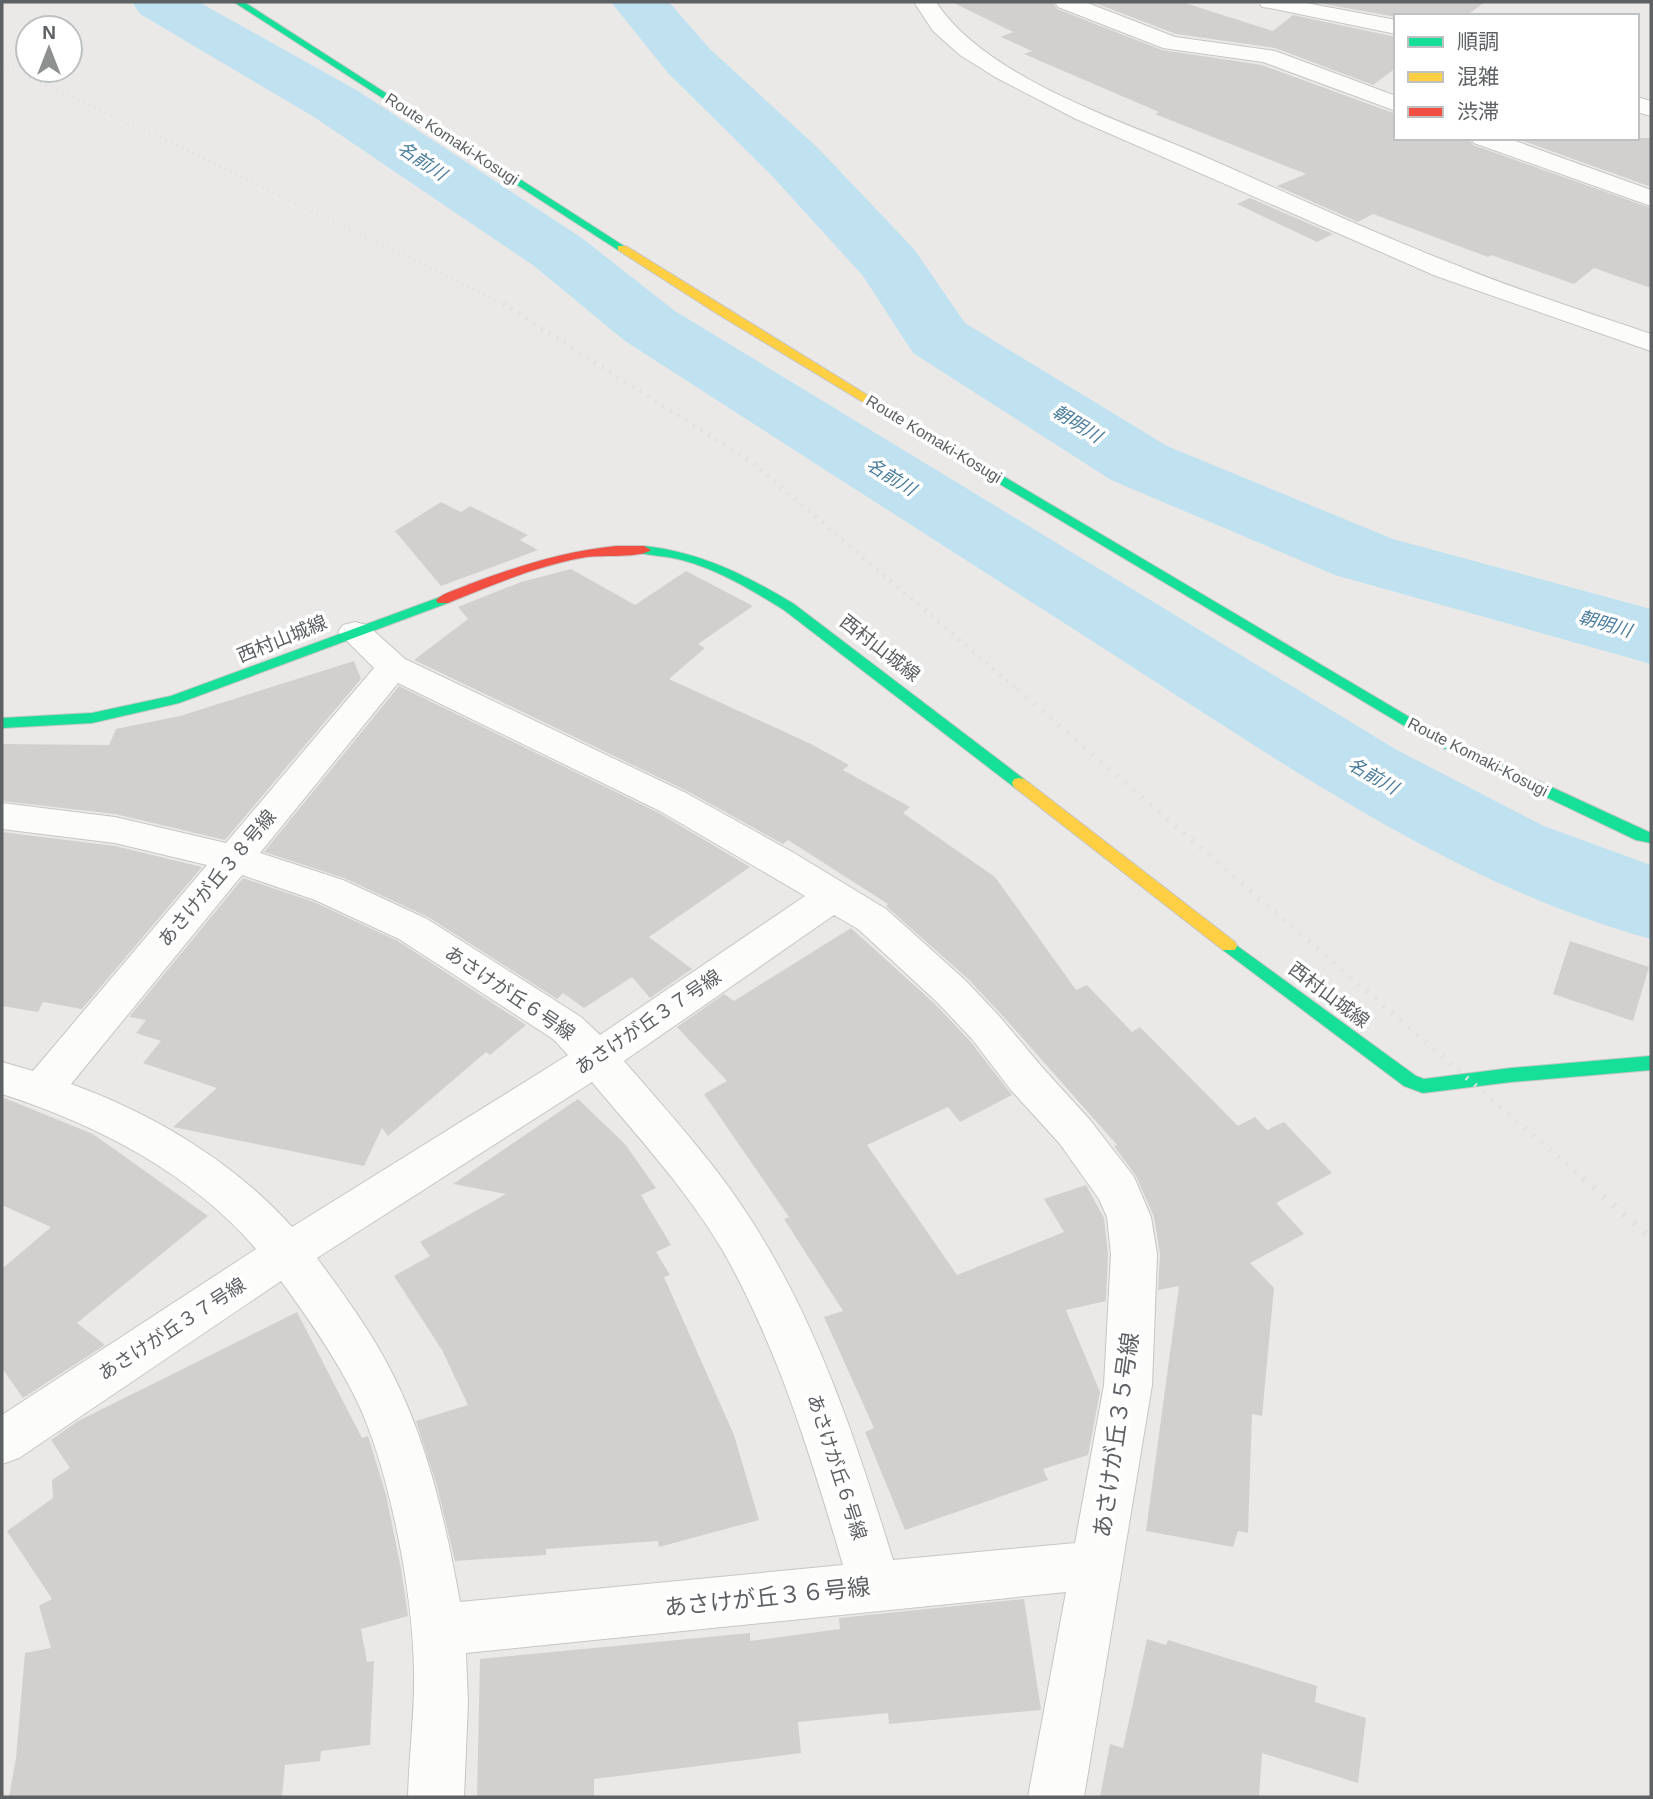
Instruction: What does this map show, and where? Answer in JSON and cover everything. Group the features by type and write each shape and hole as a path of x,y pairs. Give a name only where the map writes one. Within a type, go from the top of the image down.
{"main road":[{"name":"Route Komaki-Kosugi","path":"238,2 720,311 1438,740 1641,836 1651,838"},
{"name":"西村山城線","path":"2,723 92,718 161,703 236,680 547,559 591,549 660,549 693,558 758,587 808,619 1246,959 1410,1081 1423,1086 1511,1075 1651,1063"}],"street":[{"path":"925,2 929,12 947,34 1004,74 1087,115 1418,260 1651,343"},
{"path":"1066,2 1171,43 1267,56 1394,103"},
{"path":"1270,2 1356,9 1394,26"},
{"path":"1489,140 1651,198"},
{"path":"355,632 393,667 696,814 781,861 833,895"},
{"name":"あさけが丘３８号線","path":"22,1084 234,858 393,667"},
{"name":"あさけが丘６号線","path":"2,816 115,831 234,858 329,890 413,929 567,1028 597,1058 696,1176 738,1237 786,1328 831,1437 875,1587"},
{"name":"あさけが丘３７号線","path":"2,1442 286,1254 597,1058 833,895"},
{"name":"あさけが丘３５号線","path":"833,895 872,919 951,991 986,1028 1083,1142 1118,1191 1129,1217 1134,1254 1128,1385 1056,1797"},
{"path":"22,1084 100,1114 175,1155 209,1179 264,1227 315,1290 380,1398 403,1464 419,1525 438,1630 441,1671 436,1797"},
{"name":"あさけが丘３６号線","path":"438,1630 1097,1565"}],"building":[{"path":"952,2 1052,2 1057,9 1162,50 1262,65 1394,113 1394,140 1470,140 1473,145 1651,208 1651,288 1594,268 1574,284 1491,255 1488,257 1373,214 1358,222 1277,186 1306,174 1155,114 1159,112 1024,54 1032,51 1001,37 1013,32"},
{"path":"1092,2 1182,2 1273,31 1293,15 1394,37 1394,69 1373,85 1275,48 1176,34"},
{"path":"1485,2 1469,14 1394,14 1394,17 1324,4"},
{"path":"1651,138 1651,187 1521,140"},
{"path":"1250,198 1333,234 1317,242 1237,204"},
{"path":"441,502 461,512 470,506 528,535 520,540 538,550 441,586 395,531"},
{"path":"571,569 635,605 686,571 753,606 698,644 705,648 669,679 811,744 849,765 843,770 910,807 903,813 995,877 1076,990 1087,985 1132,1032 1140,1027 1238,1126 1255,1117 1267,1130 1284,1122 1332,1173 1276,1203 1304,1234 1250,1263 1274,1288 1262,1416 1252,1414 1248,1533 1238,1531 1233,1547 1146,1531 1179,1286 1158,1290 1160,1254 1154,1217 1136,1176 1114,1146 1117,1145 1002,1015 967,978 886,906 888,904 788,840 783,844 687,791 414,660 468,619 458,607 521,582"},
{"path":"354,661 361,679 225,840 115,814 2,801 2,744 109,745 116,729 180,716"},
{"path":"399,686 659,813 750,867 649,937 692,969 650,998 632,977 584,1008 563,993 557,999 428,917 344,878 264,852"},
{"path":"2,832 115,846 202,867 82,1009 43,1002 38,1012 2,1006"},
{"path":"243,878 314,902 398,941 526,1025 490,1055 486,1052 388,1136 382,1128 364,1166 173,1127 217,1088 143,1063 161,1041 136,1033 146,1020 129,1017"},
{"path":"851,928 935,1004 970,1041 1012,1095 960,1122 948,1107 867,1145 957,1275 1064,1232 1044,1199 1086,1185 1104,1218 1108,1254 1106,1301 1066,1310 1100,1392 1088,1455 1043,1469 1048,1480 905,1530 865,1432 874,1428 824,1317 843,1311 784,1219 789,1217 704,1094 727,1081 677,1027 724,994 734,1001"},
{"path":"1570,941 1649,967 1633,1021 1553,994"},
{"path":"2,1097 93,1134 208,1216 77,1323 105,1345 23,1398 2,1368 2,1269 51,1227 2,1205"},
{"path":"578,1099 625,1144 656,1188 641,1195 671,1245 656,1252 670,1275 664,1277 734,1435 759,1520 659,1547 658,1541 546,1549 546,1555 455,1561 437,1486 416,1421 468,1405 442,1350 394,1276 430,1256 420,1242 506,1194 453,1184"},
{"path":"297,1312 362,1438 368,1436 386,1495 401,1569 408,1616 361,1629 367,1662 374,1661 370,1745 321,1751 320,1761 285,1765 282,1797 9,1797 16,1758 25,1653 51,1648 39,1606 52,1599 7,1531 53,1498 52,1480 70,1468 51,1440 78,1421"},
{"path":"1024,1599 1041,1710 889,1724 888,1713 798,1722 801,1753 594,1779 594,1797 477,1797 480,1659 750,1633 750,1641 840,1629 839,1618"},
{"path":"1147,1639 1166,1645 1168,1640 1317,1686 1315,1702 1366,1718 1358,1783 1262,1753 1259,1797 1100,1797 1110,1744 1123,1748"}],"waterway":[{"name":"名前川","path":"160,2 336,104 558,252 650,326 1364,772 1510,850 1651,903"},
{"name":"朝明川","path":"639,2 689,61 795,162 890,264 939,338 1139,463 1364,557 1651,637"}],"railway":[{"path":"2,65 172,143 506,305"},
{"path":"503,304 753,463 1019,691"},
{"path":"1017,689 1585,1180"},
{"path":"1583,1178 1651,1238"}],"traffic: fast":[{"path":"238,2 622,248"},
{"path":"900,419 1438,740 1641,836 1651,838"},
{"path":"644,550 667,553 710,565 789,607 1019,783"},
{"path":"2,723 92,718 174,700 443,600"},
{"path":"1229,946 1410,1081 1423,1086 1511,1075 1651,1063"}],"traffic: slow":[{"path":"622,248 720,311 900,419"},
{"path":"1019,783 1229,946"}],"traffic: jam":[{"path":"443,600 565,557 616,550 644,550"}]}
